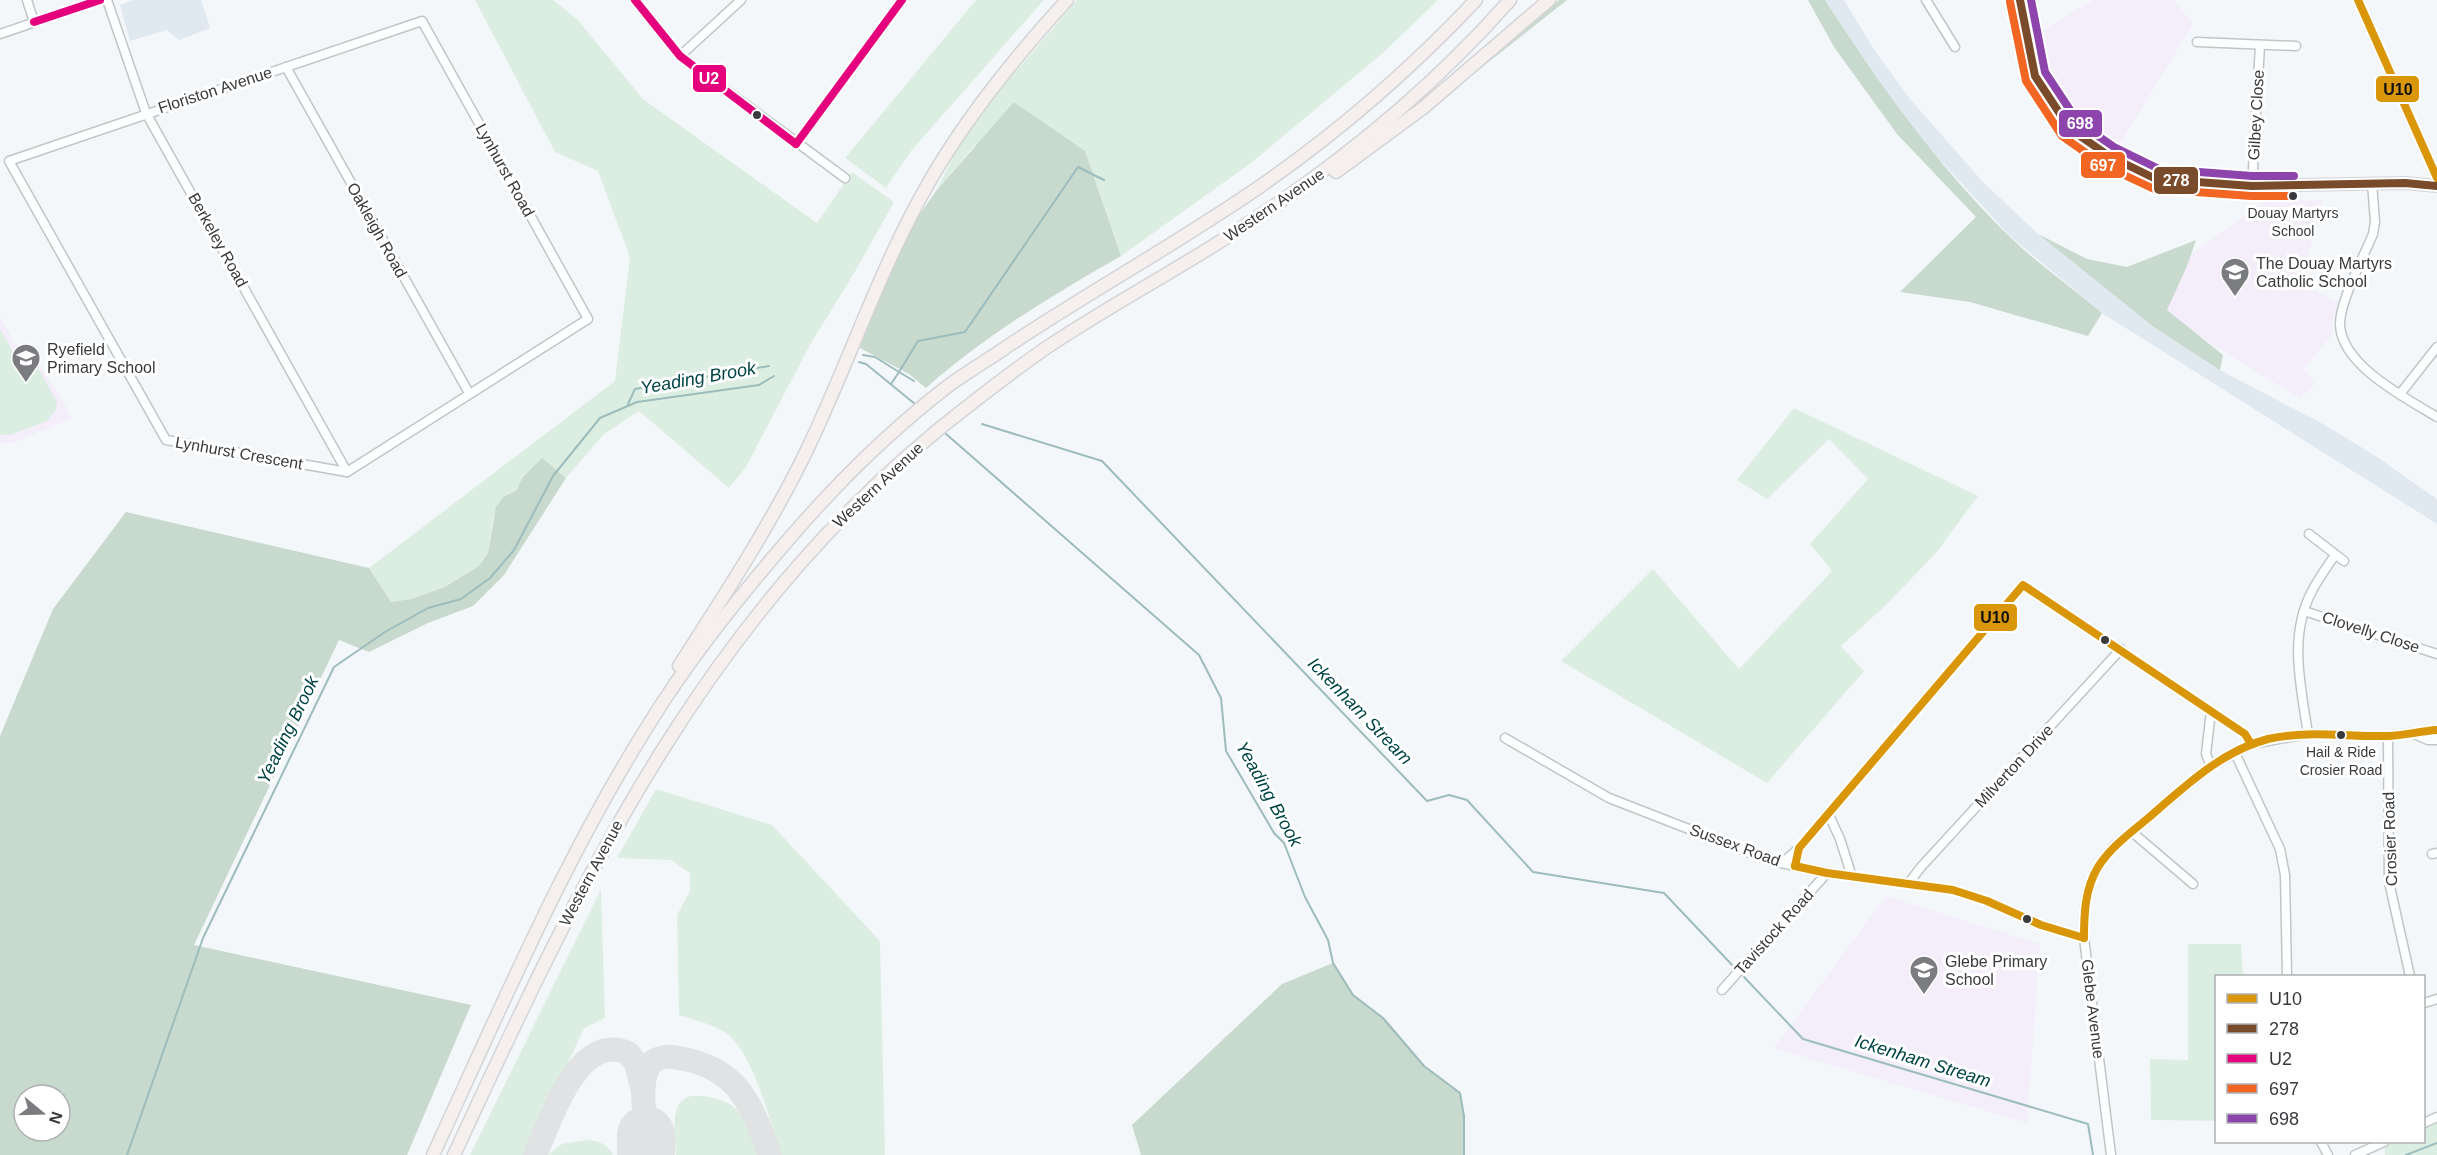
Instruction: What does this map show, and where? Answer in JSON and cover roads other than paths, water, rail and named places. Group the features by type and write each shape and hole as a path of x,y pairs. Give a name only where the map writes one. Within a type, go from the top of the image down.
{"highway":[{"path":"614,782 655,703 788,488 890,258 927,185 969,120 999,80 1067,0"},
{"name":"Western Avenue","path":"433,1155 561,881 614,782 665,699 746,589 837,483 949,386 1072,303 1202,224 1274,176 1360,112 1430,49 1476,0"},
{"name":"Western Avenue","path":"454,1155 578,895 640,783 709,677 765,604 808,554 884,475 1043,350 1232,234 1329,168 1383,124 1462,50 1510,0"},
{"path":"1280,202 1327,178 1423,108 1549,0"}],"main road":[{"path":"2020,0 2036,76 2070,129 2109,156 2156,179 2252,186 2372,183 2437,186"}],"street":[{"path":"27,0 34,22"},
{"path":"0,34 100,0"},
{"name":"Berkeley Road","path":"107,0 146,113 347,472"},
{"path":"635,0 680,56 845,178"},
{"path":"680,56 741,0"},
{"path":"796,144 902,0"},
{"path":"1926,0 1956,47"},
{"path":"2358,0 2437,178"},
{"name":"Floriston Avenue","path":"9,161 422,21"},
{"name":"Lynhurst Road","path":"422,21 588,319 469,393"},
{"path":"2197,42 2296,46"},
{"name":"Gilbey Close","path":"2252,186 2260,45"},
{"name":"Oakleigh Road","path":"286,67 469,393"},
{"name":"Lynhurst Crescent","path":"9,161 166,440 347,472"},
{"path":"2372,183 2375,222 2373,234 2343,309 2340,324 2342,338 2348,351 2372,374 2437,417"},
{"path":"2400,394 2437,347"},
{"path":"347,472 469,393"},
{"path":"2309,534 2344,561"},
{"path":"2308,734 2298,664 2299,629 2311,592 2335,555"},
{"path":"1782,863 1798,848 2023,585 2245,734 2252,744"},
{"name":"Clovelly Close","path":"2304,611 2437,654"},
{"name":"Milverton Drive","path":"1908,884 2121,649"},
{"path":"2211,711 2206,754 2211,766"},
{"name":"Glebe Avenue","path":"2111,1155 2083,920 2088,884 2102,860 2114,846 2211,766 2252,744 2308,734 2388,736 2437,730"},
{"name":"Glebe Avenue","path":"2414,734 2428,740 2437,740"},
{"name":"Crosier Road","path":"2388,736 2390,882 2410,975"},
{"name":"Sussex Road","path":"1505,738 1609,798 1771,861 1852,877 1953,890 1987,901 2041,925 2084,938"},
{"path":"2235,753 2280,849 2285,875 2286,975"},
{"path":"1828,813 1852,877"},
{"path":"2132,832 2193,884"},
{"path":"1795,866 1798,848"},
{"name":"Tavistock Road","path":"1722,990 1827,873"},
{"path":"2355,1155 2382,1143"}],"waterway":[{"path":"863,355 875,357 899,372 918,341 965,332 1078,167 1104,180"},
{"name":"Yeading Brook","path":"859,362 866,364 915,404"},
{"path":"628,404 635,389 769,366"},
{"name":"Ickenham Stream","path":"891,384 899,372 914,381"},
{"name":"Yeading Brook","path":"127,1155 203,938 334,667 385,632 428,608 461,599 490,578 514,550 553,476 600,418 637,402 759,385 774,376"},
{"name":"Ickenham Stream","path":"982,424 1102,461 1427,801 1449,795 1467,800 1533,872 1664,893 1734,967"},
{"name":"Yeading Brook","path":"945,433 1199,655 1221,698 1226,751 1274,833 1284,843 1305,897 1328,940 1333,963 1353,995 1383,1018 1424,1066 1460,1093 1464,1116 1464,1155"},
{"name":"Ickenham Stream","path":"1744,977 1803,1039 2088,1124 2093,1155"},
{"name":"Ickenham Stream","path":"2406,1155 2437,1143"}],"place":[{"name":"Douay Martyrs School","path":"2293,196"},
{"name":"The Douay Martyrs Catholic School","path":"2235,298"},
{"name":"Ryefield Primary School","path":"26,384"},
{"name":"Hail & Ride Crosier Road","path":"2341,735"},
{"name":"Glebe Primary School","path":"1924,996"}]}
